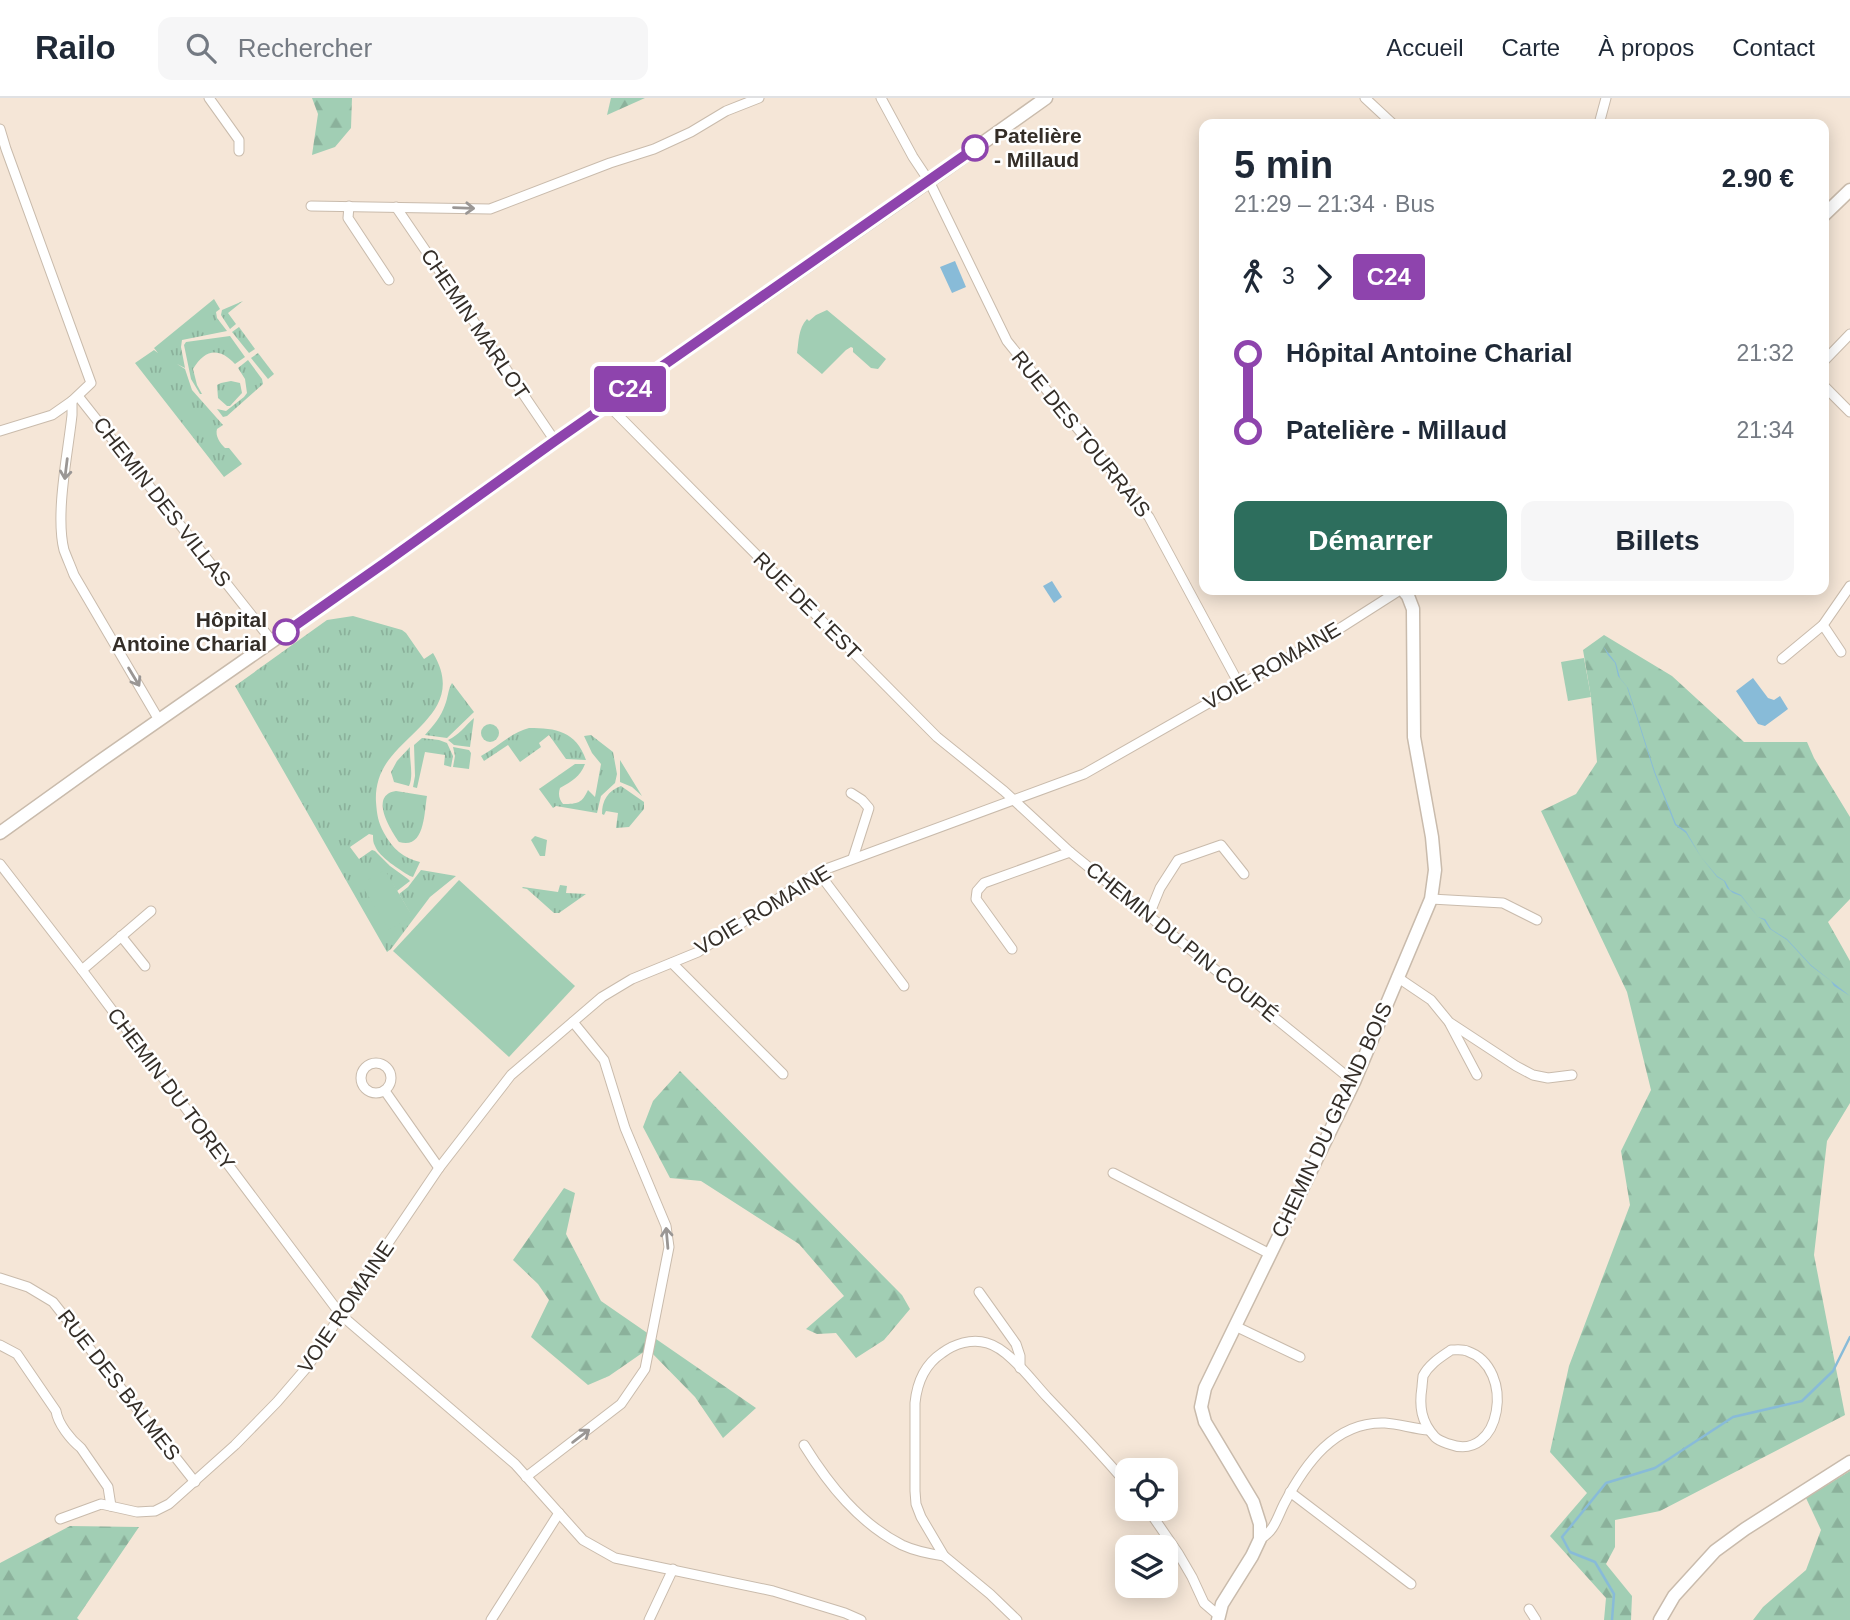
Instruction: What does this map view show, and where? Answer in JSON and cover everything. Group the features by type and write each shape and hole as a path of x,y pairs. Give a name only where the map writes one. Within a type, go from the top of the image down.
{"main road":[{"path":"0,833 1046,98"},
{"path":"1829,210 1850,190"},
{"name":"CHEMIN DU GRAND BOIS","path":"1260,1539 1260,1524 1254,1502 1205,1422 1201,1406 1205,1388 1354,1082 1431,899 1435,870 1433,837 1414,737 1413,609 1407,595"},
{"path":"1660,1620 1674,1596 1715,1551 1745,1528 1850,1462"},
{"path":"1218,1618 1222,1605 1260,1539"}],"street":[{"path":"209,98 239,140 239,151"},
{"path":"311,206 490,209 654,149 691,132 726,111 759,98"},
{"name":"RUE DES TOURRAIS","path":"881,98 929,181 1007,341 1149,517 1239,684"},
{"path":"1365,98 1388,119"},
{"path":"1600,119 1605,98"},
{"path":"0,129 91,383 51,415 0,431"},
{"path":"349,206 348,218 389,280"},
{"name":"CHEMIN MARLOT","path":"396,206 555,441"},
{"path":"1829,356 1850,334"},
{"path":"1829,391 1850,412"},
{"path":"75,398 62,503 64,549 74,575 159,720"},
{"name":"CHEMIN DES VILLAS","path":"75,398 272,642"},
{"name":"RUE DE L'EST","path":"608,405 937,737 1013,799"},
{"path":"1782,659 1823,625 1850,586"},
{"name":"VOIE ROMAINE","path":"60,1519 101,1504 137,1513 155,1511 169,1504 234,1446 277,1402 307,1366 439,1168 511,1075 602,997 621,985 698,952 818,872 1084,774 1394,595"},
{"path":"1823,625 1841,652"},
{"path":"851,793 869,808 853,858"},
{"name":"CHEMIN DU PIN COUPÉ","path":"1013,799 1070,852 1354,1082"},
{"path":"1149,915 1160,888 1178,860 1221,845 1244,874"},
{"path":"1012,948 976,900 977,891 984,883 1070,852"},
{"name":"CHEMIN DU TOREY","path":"0,864 341,1315 515,1464 583,1540 615,1558 773,1591 861,1620"},
{"path":"818,872 904,986"},
{"path":"1431,899 1503,903 1536,920"},
{"path":"82,970 151,911"},
{"path":"121,936 145,966"},
{"path":"672,962 783,1074"},
{"path":"1397,977 1430,1000 1450,1022 1516,1066 1534,1075 1548,1078 1572,1075"},
{"path":"526,1477 621,1404 645,1369 669,1247 666,1226 634,1150 604,1060 573,1022"},
{"path":"1450,1022 1477,1075"},
{"path":"385,1091 439,1168"},
{"path":"1113,1173 1270,1254"},
{"name":"RUE DES BALMES","path":"0,1278 28,1287 52,1302 195,1482"},
{"path":"979,1292 1016,1344 1020,1368"},
{"path":"1236,1326 1300,1357"},
{"path":"1017,1620 944,1556 928,1532 916,1504 915,1403 920,1378 937,1356 948,1348 972,1342 987,1343 1000,1349 1115,1471"},
{"path":"0,1345 17,1354 57,1411 57,1418 108,1487 111,1506"},
{"path":"1260,1539 1269,1534 1290,1492 1310,1462 1326,1444 1345,1431 1365,1424 1387,1423 1429,1430 1439,1441 1458,1448 1476,1445 1488,1434 1498,1409 1498,1390 1494,1375 1480,1359 1466,1350 1451,1350 1435,1361 1423,1376 1421,1413 1429,1430"},
{"path":"804,1445 831,1486 864,1518 904,1545 944,1556"},
{"path":"1290,1492 1411,1584"},
{"path":"492,1620 559,1513"},
{"path":"1156,1521 1178,1553 1203,1603 1218,1618"},
{"path":"649,1620 673,1569"},
{"path":"1529,1609 1536,1620"}],"green space":[{"path":"312,98 352,98 351,128 335,147 312,155 318,114"},
{"path":"611,98 645,98 607,115"},
{"path":"214,299 220,309 216,312 217,318 227,331 182,340 185,368 177,364 185,369 192,390 223,425 217,429 220,442 225,448 229,448 242,464 224,477 135,363 154,350 158,353 154,348"},
{"path":"243,301 228,313 236,324 230,329 221,315 222,310"},
{"path":"827,310 886,359 878,369 871,368 851,347 822,374 797,353 799,335 804,323"},
{"path":"239,327 255,349 249,353 232,332"},
{"path":"230,336 245,357 235,364 218,353 202,357 193,369 200,394 191,379 184,345 186,342"},
{"path":"258,353 274,374 268,379 251,358"},
{"path":"248,360 263,384 223,417 217,409 226,411 247,393 245,379 238,368"},
{"path":"231,381 240,383 242,393 227,406 218,398 217,385"},
{"path":"353,616 402,630 424,659 433,653 441,671 443,686 433,712 387,762 376,790 378,818 387,839 404,855 420,862 413,877 396,867 377,850 373,835 369,834 350,847 359,859 372,850 375,851 410,881 397,891 384,870 412,916 399,894 421,870 456,876 430,897 387,952 235,686 327,620"},
{"path":"1604,635 1672,676 1744,742 1807,742 1850,817 1850,899 1828,922 1850,961 1850,1103 1827,1141 1814,1255 1845,1415 1660,1511 1615,1520 1615,1547 1606,1564 1632,1596 1631,1620 1604,1620 1606,1598 1550,1536 1587,1493 1550,1452 1569,1366 1630,1205 1621,1151 1651,1090 1627,992 1541,811 1576,794 1597,762 1591,697 1583,650"},
{"path":"1584,658 1591,697 1568,701 1561,662"},
{"path":"452,683 474,712 447,738 425,735 441,713"},
{"path":"474,718 470,747 454,745 448,740 459,733"},
{"path":"486,724 494,724 499,733 497,740 486,742 481,737 481,729"},
{"path":"529,728 564,733 577,743 586,760 566,759 549,735 539,743 541,747 520,762 508,745 484,761 481,756"},
{"path":"591,735 613,752 617,774 615,783 601,796 597,813 556,806 553,808 539,789 575,764 585,764 572,781 560,788 563,804 579,802 588,790 595,797 601,764 584,736"},
{"path":"422,738 447,743 453,756 451,767 444,765 445,755 425,752 417,788 413,787 414,745"},
{"path":"410,747 409,786 394,782 391,772"},
{"path":"453,747 469,750 469,769 453,767"},
{"path":"620,760 642,796 632,787 620,782"},
{"path":"621,786 644,802 644,809 629,827 616,828 618,813 606,811 604,815 602,809 609,793"},
{"path":"396,791 427,796 422,828 414,841 408,843 399,842 384,813 384,799"},
{"path":"535,836 547,840 545,856 540,856 531,840"},
{"path":"385,870 412,916 389,930 361,884"},
{"path":"459,880 575,986 509,1057 393,951"},
{"path":"560,885 567,886 566,893 586,894 559,913 554,913 527,889 522,888 558,892"},
{"path":"680,1071 902,1295 910,1309 884,1340 856,1358 836,1333 817,1334 806,1329 844,1296 799,1244 701,1181 670,1178 643,1127 653,1101"},
{"path":"564,1188 575,1193 566,1234 601,1301 756,1408 723,1438 695,1397 648,1349 609,1376 588,1385 531,1337 549,1300 538,1284 513,1260"},
{"path":"1850,1471 1850,1620 1753,1620 1763,1607 1806,1570 1821,1530 1806,1498"},
{"path":"70,1526 139,1527 77,1618 79,1620 0,1620 0,1563"}],"water":[{"path":"955,261 966,287 952,293 940,267"},
{"path":"1052,581 1062,597 1054,603 1043,586"},
{"path":"1603,646 1616,663 1620,678 1628,688 1655,772 1676,824 1686,831 1701,857 1686,833 1675,825 1654,772 1627,687 1618,676 1615,663"},
{"path":"1753,678 1768,698 1774,700 1780,696 1788,709 1765,726 1758,724 1736,691"},
{"path":"1701,857 1717,876 1725,881 1730,890 1741,895 1758,917 1741,896 1733,893 1727,888 1724,881 1717,877"},
{"path":"1758,917 1765,919 1771,929 1787,939 1811,965 1850,996 1834,986 1811,966 1787,940 1770,929 1764,920"}],"waterway":[{"path":"1612,1620 1614,1594 1595,1562 1570,1552 1562,1537 1606,1483 1655,1468 1733,1417 1802,1401 1833,1371 1850,1337"}],"bus line":[{"name":"C24","path":"286,632 975,148"}],"place":[{"name":"Patelière - Millaud","path":"975,148"},
{"name":"Hôpital Antoine Charial","path":"286,632"}]}
